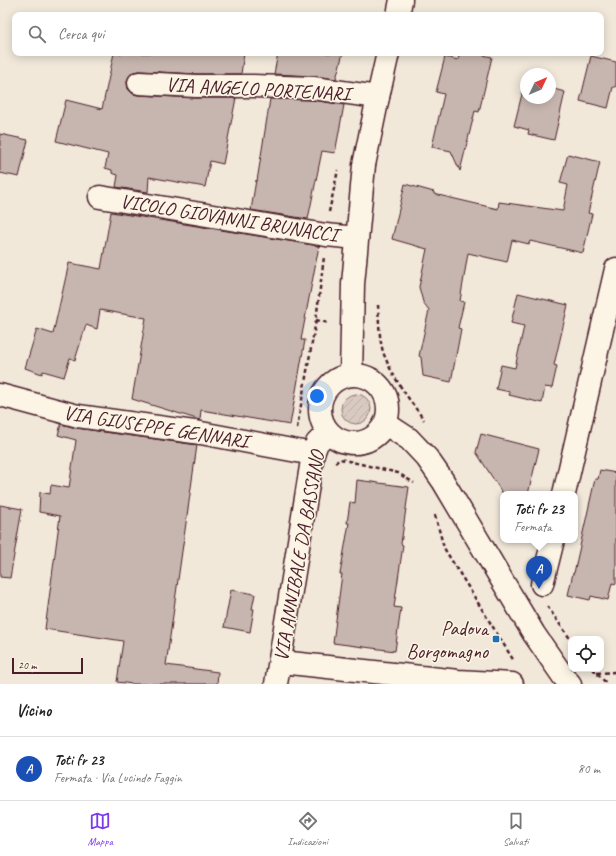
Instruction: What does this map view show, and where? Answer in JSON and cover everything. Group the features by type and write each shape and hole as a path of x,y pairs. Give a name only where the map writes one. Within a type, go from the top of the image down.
{"street":[{"path":"399,12 401,0"},
{"path":"387,56 364,165 353,284 351,375 368,378 374,381 382,389 388,400 389,412 386,424 409,439 427,458 439,475 534,634 570,684"},
{"name":"VIA ANGELO PORTENARI","path":"139,83 196,86 313,88 378,97"},
{"name":"VICOLO GIOVANNI BRUNACCI","path":"100,197 326,235 357,238"},
{"path":"565,491 616,269"},
{"name":"VIA ANNIBALE DA BASSANO","path":"351,375 341,377 332,383 325,391 321,401 320,412 323,423 328,432 339,440 352,444 366,442 378,435 386,424"},
{"name":"VIA GIUSEPPE GENNARI","path":"0,395 78,416 201,433 313,454"},
{"name":"VIA ANNIBALE DA BASSANO","path":"276,684 281,662 313,454 317,443 328,432"},
{"path":"542,584 552,543"},
{"path":"281,662 458,681 514,675"}],"path":[{"path":"296,430 316,320 324,253"},
{"path":"378,304 379,326 384,356 399,385 428,425"},
{"path":"332,470 335,463 340,459 398,473 416,484"},
{"path":"434,513 444,548 514,675"},
{"path":"596,673 616,672"},
{"path":"596,673 607,684"}],"shaded area":[{"path":"356,394 367,398 371,409 367,420 356,424 345,420 341,409 345,398"}],"building":[{"path":"113,56 244,56 241,74 196,74 140,71 133,72 129,76 127,82 128,89 133,94 138,95 196,98 236,98 223,164 210,161 205,187 149,177 148,192 116,187 118,175 112,173 112,170 105,168 108,154 56,141 66,100 102,109"},
{"path":"277,56 342,56 336,79 274,74"},
{"path":"459,56 492,57 479,112 475,111 460,171 451,151 432,147 444,94 436,92 445,57 458,60"},
{"path":"591,56 616,62 616,87 613,87 608,108 580,101"},
{"path":"556,90 565,92 554,140 528,134 529,130 514,126 520,102 520,104 556,104"},
{"path":"270,99 312,100 344,105 335,153 322,151 308,219 251,210"},
{"path":"0,134 28,140 19,177 0,173"},
{"path":"568,154 600,162 588,213 592,214 583,253 530,241 529,244 512,240 507,262 468,253 460,301 464,302 458,328 461,329 451,382 423,376 421,357 419,356 429,310 423,302 419,287 427,249 392,239 405,184 434,192 434,194 498,209 499,202 563,211 568,185 560,183"},
{"path":"111,212 319,246 301,340 305,340 290,425 201,410 200,420 132,399 146,318 100,310 97,329 86,325 75,360 70,358 64,377 43,371 42,374 25,368 37,329 53,334 69,263 101,269"},
{"path":"518,293 568,305 554,365 557,366 552,388 545,387 542,403 509,395 510,392 496,389 501,365 515,368 524,326 511,323"},
{"path":"61,424 76,428 197,445 166,665 218,672 217,684 133,684 117,682 123,641 45,629 60,516 39,512 40,492 50,494 51,485 69,488 76,440 58,435"},
{"path":"481,434 539,449 529,491 501,491 476,452"},
{"path":"600,470 616,473 616,584 612,583 608,600 591,596 590,600 568,595 595,479 598,479"},
{"path":"357,480 409,487 401,544 403,545 394,607 401,608 395,651 333,643 342,574 340,574 349,523 347,523 350,502 355,503"},
{"path":"0,505 22,509 10,578 0,577"},
{"path":"231,590 255,594 250,632 224,627"}],"place":[{"name":"Toti fr 23","path":"539,589"},
{"name":"Padova Borgomagno","path":"496,639"}]}
